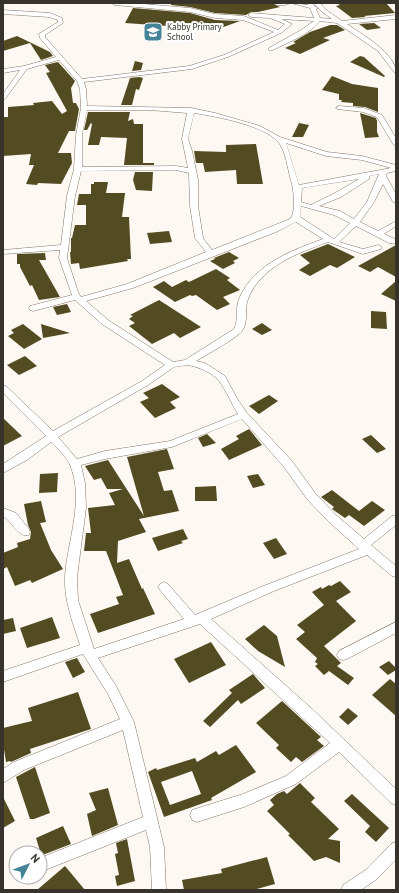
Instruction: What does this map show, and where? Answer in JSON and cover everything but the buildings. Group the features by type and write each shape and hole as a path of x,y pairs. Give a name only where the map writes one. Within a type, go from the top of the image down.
{"street":[{"path":"114,3 160,5 244,18 279,32"},
{"path":"276,3 287,3"},
{"path":"294,3 311,5 326,12 380,50 396,71"},
{"path":"317,3 326,12 371,19"},
{"path":"311,5 317,19"},
{"path":"3,12 50,15 60,19 61,22 42,34 42,37 80,81 83,89 84,108 79,136 78,170 71,196 63,258 78,298 105,322 171,366"},
{"path":"251,15 341,22"},
{"path":"80,81 139,76 190,68 222,58 279,32 289,24 270,16"},
{"path":"312,25 396,17"},
{"path":"271,49 312,25 317,19"},
{"path":"8,76 25,68 60,58"},
{"path":"386,58 396,58"},
{"path":"8,76 25,68"},
{"path":"3,98 8,76"},
{"path":"84,108 144,107 212,113 245,122 267,131 278,138 326,154 362,158 396,168"},
{"path":"339,108 364,110 380,116 396,144"},
{"path":"191,110 185,139 192,170 194,206 199,238 210,253"},
{"path":"278,138 285,146 296,191 297,216 330,242 363,252 378,248"},
{"path":"78,170 176,168 192,170"},
{"path":"296,191 299,187 308,184 336,181 369,174 384,174 396,168"},
{"path":"33,308 78,298 102,296 119,291 210,253 269,231 314,206 338,195 369,174"},
{"path":"384,174 396,200"},
{"path":"3,469 23,457 52,436 145,384 171,366 188,362 238,331 243,323 243,299 252,285 271,265 288,256 330,242 357,222 375,195 384,174"},
{"path":"296,203 314,206 337,213 392,241"},
{"path":"378,234 396,223"},
{"path":"3,252 64,247"},
{"path":"188,362 202,365 222,378 234,401 244,415 288,464 311,496 332,518 365,548 396,573"},
{"path":"3,388 52,436 75,463 80,483 81,508 71,577 72,600 89,652 112,690 128,722 158,847 159,890"},
{"path":"75,463 105,455 172,444 244,415"},
{"path":"3,512 12,516 25,532"},
{"path":"3,677 23,668 89,652 198,619 365,548 396,519"},
{"path":"164,587 339,744 396,798"},
{"path":"343,655 396,627"},
{"path":"3,777 19,766 128,722"},
{"path":"197,816 244,800 291,780 339,744"},
{"path":"48,862 151,821"},
{"path":"348,890 372,874 396,849"}],"place":[{"name":"Kabby Primary School","path":"153,32"}]}
